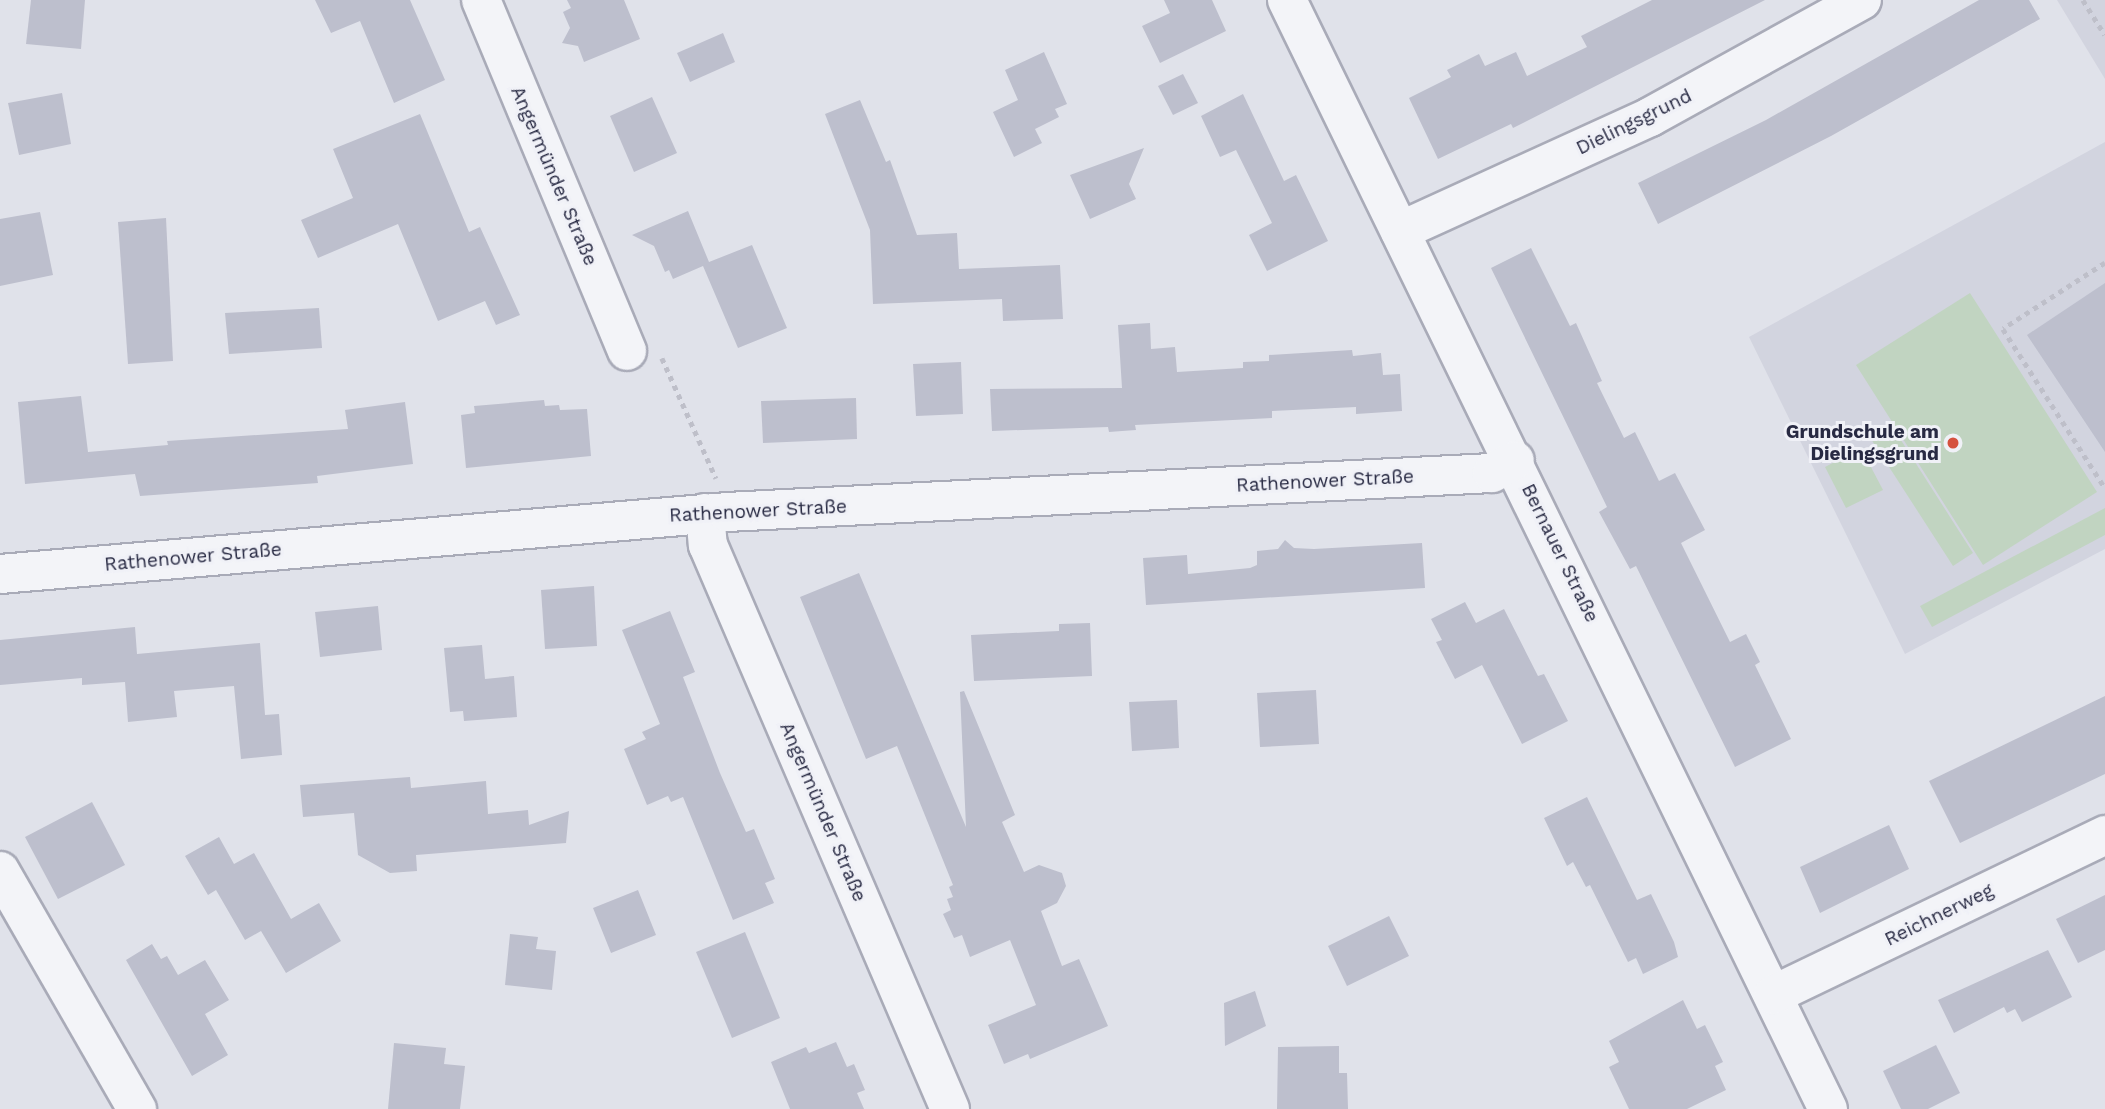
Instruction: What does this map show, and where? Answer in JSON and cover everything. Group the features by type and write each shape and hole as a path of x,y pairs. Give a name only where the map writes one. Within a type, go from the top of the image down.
{"street":[{"name":"Angermünder Straße","path":"481,0 642,349"},
{"name":"Bernauer Straße","path":"1287,0 1516,460 1828,1109"},
{"name":"Dielingsgrund","path":"1400,231 1650,117 1862,0"},
{"name":"Rathenower Straße","path":"0,574 712,499 1492,472 1516,460"},
{"name":"Angermünder Straße","path":"712,499 708,545 950,1109"},
{"name":"Reichnerweg","path":"1773,995 2105,835"},
{"path":"0,871 137,1109"}],"path":[{"path":"2083,0 2105,35"},
{"path":"2105,263 2003,329 2105,488"},
{"path":"642,349 712,499"}],"shaded area":[{"path":"2057,0 2105,0 2105,79"},
{"name":"Grundschule am Dielingsgrund","path":"2105,142 2105,549 1905,654 1749,337"}],"green space":[{"path":"1970,293 2097,492 1983,565 1856,365"},
{"path":"1892,426 1973,553 1953,566 1871,439"},
{"path":"1861,448 1883,490 1846,508 1825,467"},
{"path":"2105,508 2105,535 1932,627 1920,606"}],"building":[{"path":"31,0 85,0 81,49 26,44"},
{"path":"315,0 410,0 445,80 394,103 360,21 331,33"},
{"path":"567,0 624,0 640,39 584,62 578,46 562,43 570,28 563,12 571,8"},
{"path":"1164,0 1212,0 1226,31 1160,63 1142,26 1170,13"},
{"path":"1652,0 1765,0 1513,128 1511,124 1438,159 1409,98 1451,77 1447,70 1479,54 1485,66 1516,52 1527,76 1587,47 1581,36"},
{"path":"1979,0 2029,0 2040,19 1831,136 1658,224 1638,183 1766,120"},
{"path":"723,33 735,62 690,82 677,53"},
{"path":"1044,52 1067,104 1055,109 1059,117 1035,129 1042,143 1014,157 993,112 1018,100 1005,70"},
{"path":"1183,74 1198,103 1173,115 1158,86"},
{"path":"62,93 71,144 19,155 8,103"},
{"path":"1243,94 1284,181 1296,175 1328,241 1267,271 1249,235 1272,223 1236,150 1220,157 1201,116"},
{"path":"652,97 677,153 634,172 610,116"},
{"path":"860,100 886,162 890,160 917,235 957,233 959,269 1060,265 1063,319 1003,321 1002,299 873,304 870,230 825,114"},
{"path":"420,114 469,232 480,227 520,315 496,325 485,301 438,321 398,224 318,258 301,220 353,198 333,149"},
{"path":"1144,148 1129,184 1136,199 1090,219 1070,175"},
{"path":"688,211 709,262 752,245 787,328 738,348 703,266 673,279 669,270 665,272 654,246 632,235"},
{"path":"40,212 53,275 0,286 0,219"},
{"path":"166,218 173,361 128,364 118,222"},
{"path":"1531,248 1570,326 1576,323 1602,381 1597,383 1624,438 1635,432 1659,481 1675,473 1705,530 1681,543 1730,642 1746,634 1760,662 1755,665 1791,739 1735,767 1636,566 1630,569 1599,512 1607,507 1491,268"},
{"path":"2105,283 2105,452 2027,335"},
{"path":"319,308 322,348 229,354 225,313"},
{"path":"1150,323 1151,349 1175,347 1177,372 1243,368 1243,362 1269,361 1269,355 1352,350 1353,356 1381,353 1383,375 1400,374 1402,411 1356,414 1356,407 1272,411 1272,418 1135,425 1136,430 1109,432 1108,427 992,431 990,389 1122,388 1118,325"},
{"path":"961,362 963,414 916,416 913,364"},
{"path":"81,396 88,452 168,445 167,441 348,429 345,410 405,402 413,464 317,476 318,483 140,496 135,474 25,484 18,402"},
{"path":"856,398 857,439 763,443 761,401"},
{"path":"544,400 545,406 559,405 560,410 587,409 591,456 466,468 461,415 475,413 474,406"},
{"path":"1285,540 1294,548 1314,549 1422,543 1425,588 1146,605 1143,558 1187,555 1188,574 1250,568 1257,565 1257,551 1278,549"},
{"path":"859,573 966,827 960,692 964,691 1015,815 1002,822 1024,872 1039,865 1062,873 1066,886 1057,903 1041,911 1062,966 1079,959 1108,1026 1030,1059 1028,1054 1004,1064 988,1025 1036,1005 1010,940 970,957 962,935 954,938 943,914 951,910 947,899 953,897 949,887 953,885 897,746 866,759 800,597"},
{"path":"594,586 597,646 545,649 541,590"},
{"path":"1465,602 1476,623 1504,609 1538,676 1544,674 1568,721 1522,744 1482,665 1455,679 1436,642 1442,640 1431,619"},
{"path":"378,606 382,650 320,657 315,612"},
{"path":"670,611 695,672 683,677 720,773 746,832 754,829 775,879 765,883 774,903 733,920 683,797 671,802 668,796 647,805 624,749 646,739 642,732 660,724 622,630"},
{"path":"1090,623 1092,676 974,681 971,635 1059,631 1059,624"},
{"path":"135,627 137,654 260,643 265,715 279,714 282,755 241,759 234,686 174,691 177,717 128,722 125,682 82,685 82,678 0,685 0,640"},
{"path":"482,645 485,679 514,676 517,717 464,721 463,711 450,712 444,648"},
{"path":"1316,690 1319,744 1260,747 1257,693"},
{"path":"2105,696 2105,774 1960,843 1929,781"},
{"path":"1177,700 1179,748 1132,751 1129,702"},
{"path":"410,777 411,788 486,781 488,814 528,810 529,825 569,811 566,843 416,855 417,871 390,873 358,855 354,813 303,817 300,785"},
{"path":"1587,797 1637,900 1651,894 1674,942 1678,957 1643,974 1636,958 1628,962 1590,885 1586,887 1573,862 1567,866 1544,818"},
{"path":"92,802 125,865 58,899 25,837"},
{"path":"1889,825 1909,869 1820,913 1800,867"},
{"path":"219,837 234,864 254,853 291,919 319,903 341,941 286,973 261,931 245,940 216,890 208,895 185,856"},
{"path":"638,890 656,935 611,953 593,908"},
{"path":"2105,895 2105,950 2078,963 2056,919"},
{"path":"1389,916 1409,956 1347,986 1328,946"},
{"path":"745,932 780,1018 732,1038 696,952"},
{"path":"510,934 538,937 536,949 556,951 552,990 505,985"},
{"path":"152,944 161,959 167,956 178,975 205,960 229,1000 205,1014 228,1055 192,1076 126,960"},
{"path":"2048,950 2072,997 2022,1022 2015,1009 2007,1013 2004,1007 1954,1033 1938,1000"},
{"path":"1255,991 1266,1026 1225,1046 1224,1003"},
{"path":"1683,1000 1697,1029 1705,1025 1723,1062 1715,1066 1726,1090 1687,1109 1629,1109 1609,1067 1619,1062 1609,1041"},
{"path":"836,1042 847,1067 854,1064 865,1090 857,1093 864,1109 790,1109 771,1062 806,1047 809,1053"},
{"path":"394,1043 446,1048 444,1064 465,1066 460,1109 388,1109"},
{"path":"1936,1045 1960,1093 1928,1109 1901,1109 1883,1071"},
{"path":"1339,1046 1339,1073 1347,1073 1348,1109 1277,1109 1278,1047"}],"place":[{"name":"Grundschule am Dielingsgrund","path":"1953,443"}]}
